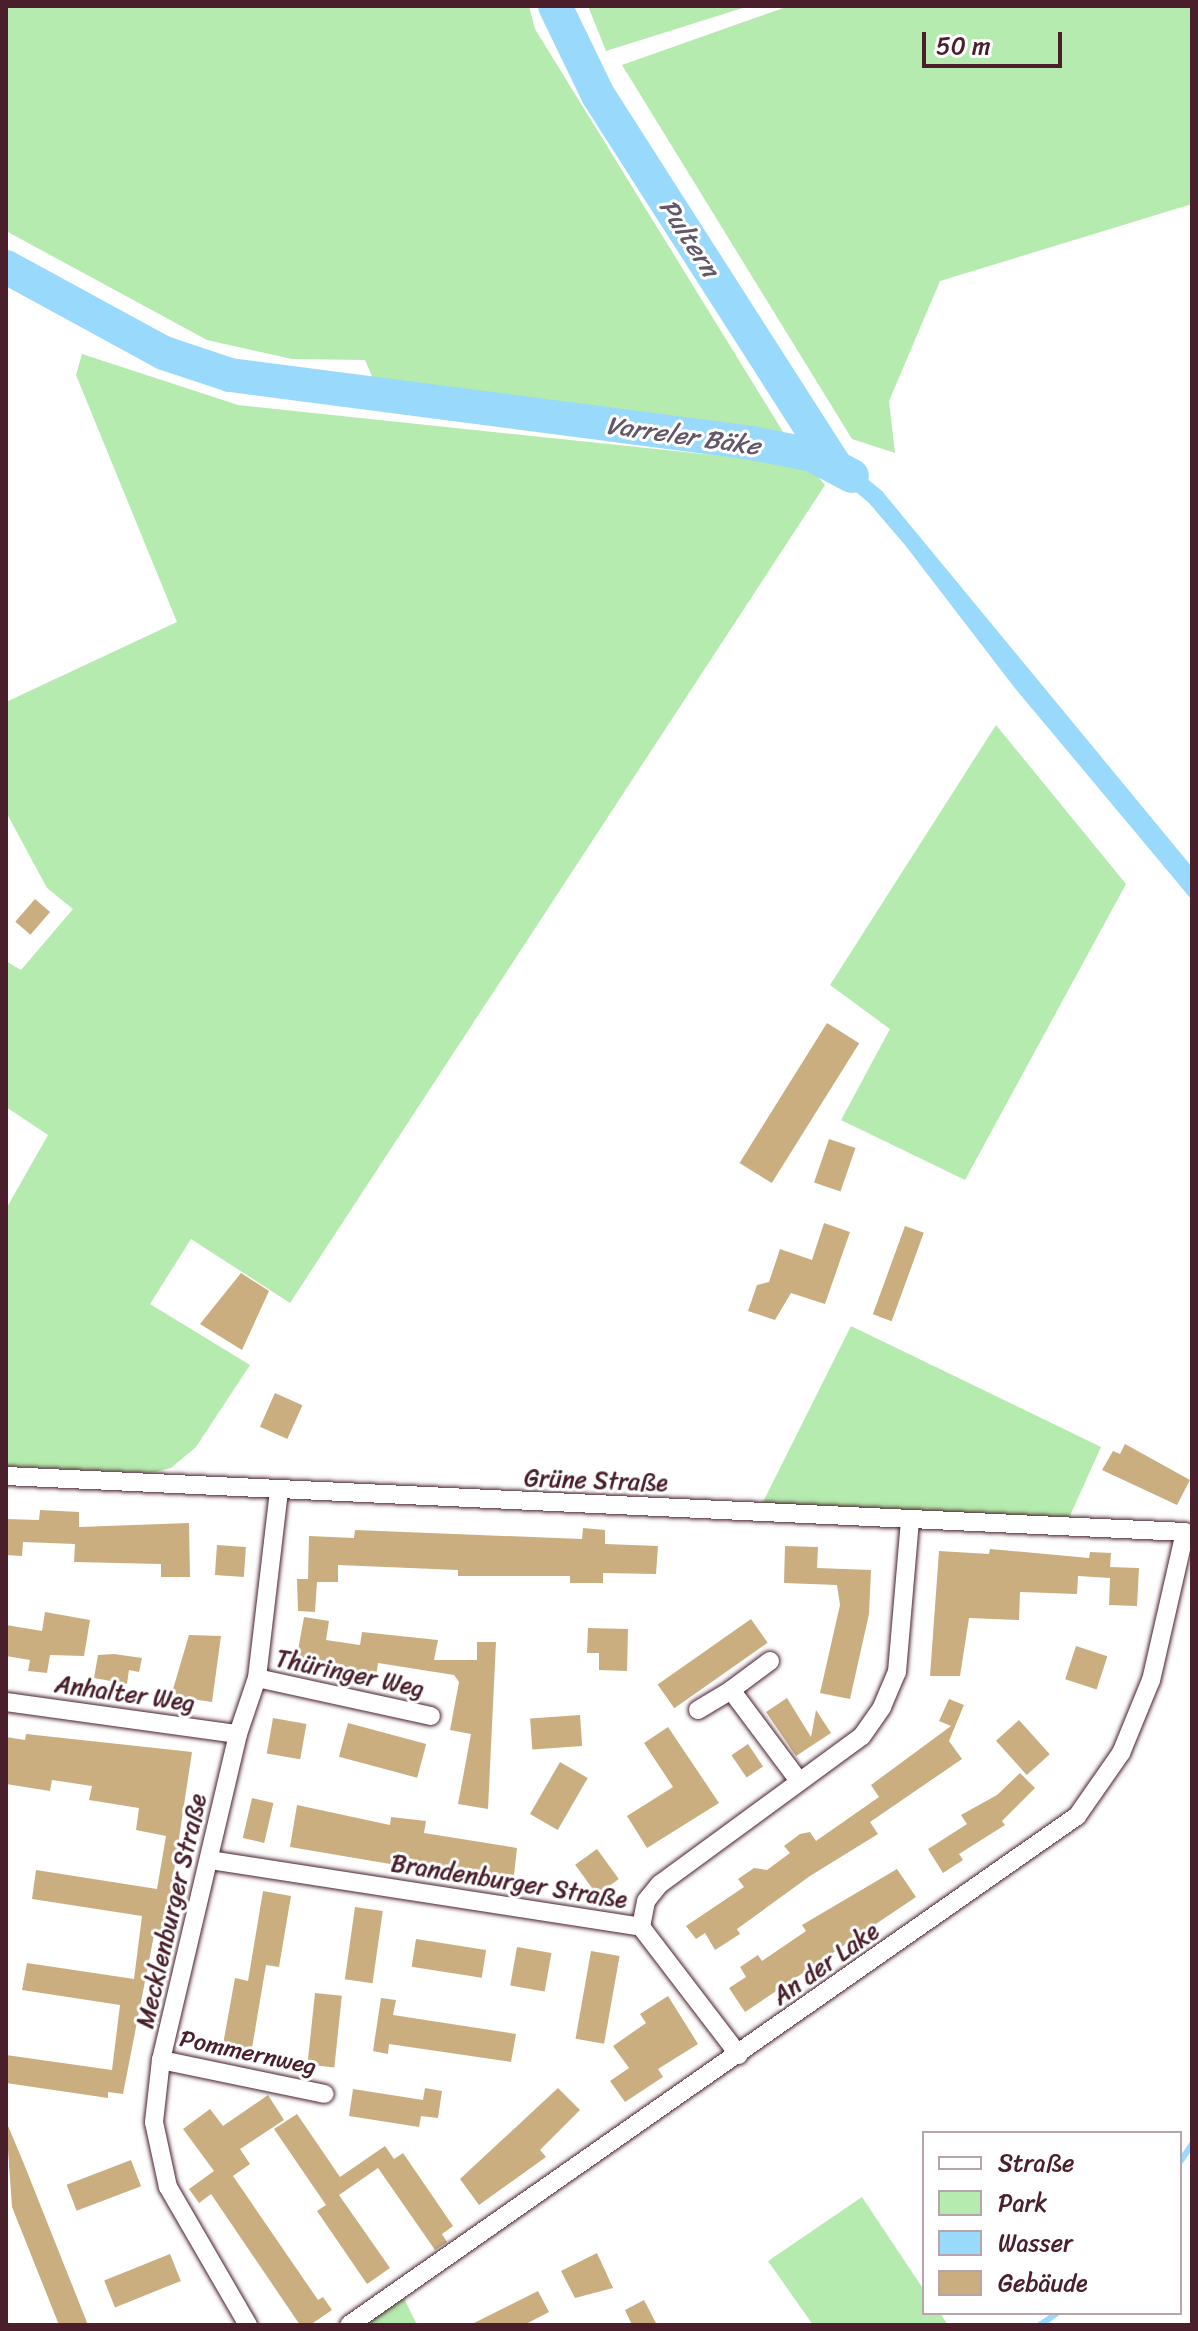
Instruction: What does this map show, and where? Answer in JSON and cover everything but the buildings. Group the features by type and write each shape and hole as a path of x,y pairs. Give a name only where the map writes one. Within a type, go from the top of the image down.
{"street":[{"name":"Grüne Straße","path":"6,1476 1185,1532"},
{"name":"Mecklenburger Straße","path":"248,2325 168,2187 154,2122 161,2060 238,1734 257,1678 279,1491"},
{"path":"641,1927 646,1901 660,1884 862,1736 882,1707 897,1672 910,1521"},
{"name":"An der Lake","path":"349,2325 1077,1816 1121,1753 1151,1680 1185,1532"},
{"path":"698,1710 770,1661"},
{"name":"Thüringer Weg","path":"257,1678 431,1716"},
{"path":"731,1690 799,1781"},
{"name":"Anhalter Weg","path":"6,1702 238,1734"},
{"name":"Brandenburger Straße","path":"210,1860 641,1927 739,2055"},
{"name":"Pommernweg","path":"161,2060 325,2094"}],"green space":[{"path":"6,6 529,6 535,29 788,440 377,388 365,360 292,359 207,340 6,231"},
{"path":"588,6 749,6 606,51"},
{"path":"789,6 1192,6 1192,204 940,281 889,401 895,453 852,439 622,65"},
{"path":"82,354 238,405 808,465 825,485 290,1303 191,1239 150,1304 250,1365 196,1447 171,1468 151,1473 6,1466 6,1209 48,1135 6,1107 6,961 21,970 73,909 47,888 6,812 6,702 177,622 76,375"},
{"path":"996,725 1126,884 965,1180 841,1120 890,1029 830,985"},
{"path":"851,1326 1101,1447 1069,1518 762,1504"},
{"path":"862,2197 922,2287 922,2315 941,2315 948,2325 813,2325 768,2261"},
{"path":"400,2290 417,2325 349,2325"}],"water":[{"path":"812,455 838,455 882,491 1192,867 1192,900 1014,687 905,545 869,503"}],"waterway":[{"name":"Pultern","path":"555,6 598,95 834,464"},
{"name":"Varreler Bäke","path":"6,267 164,353 230,375 752,443 812,455 852,476"},
{"path":"1182,2159 1192,2144"},
{"path":"1040,2325 1054,2315"}]}
